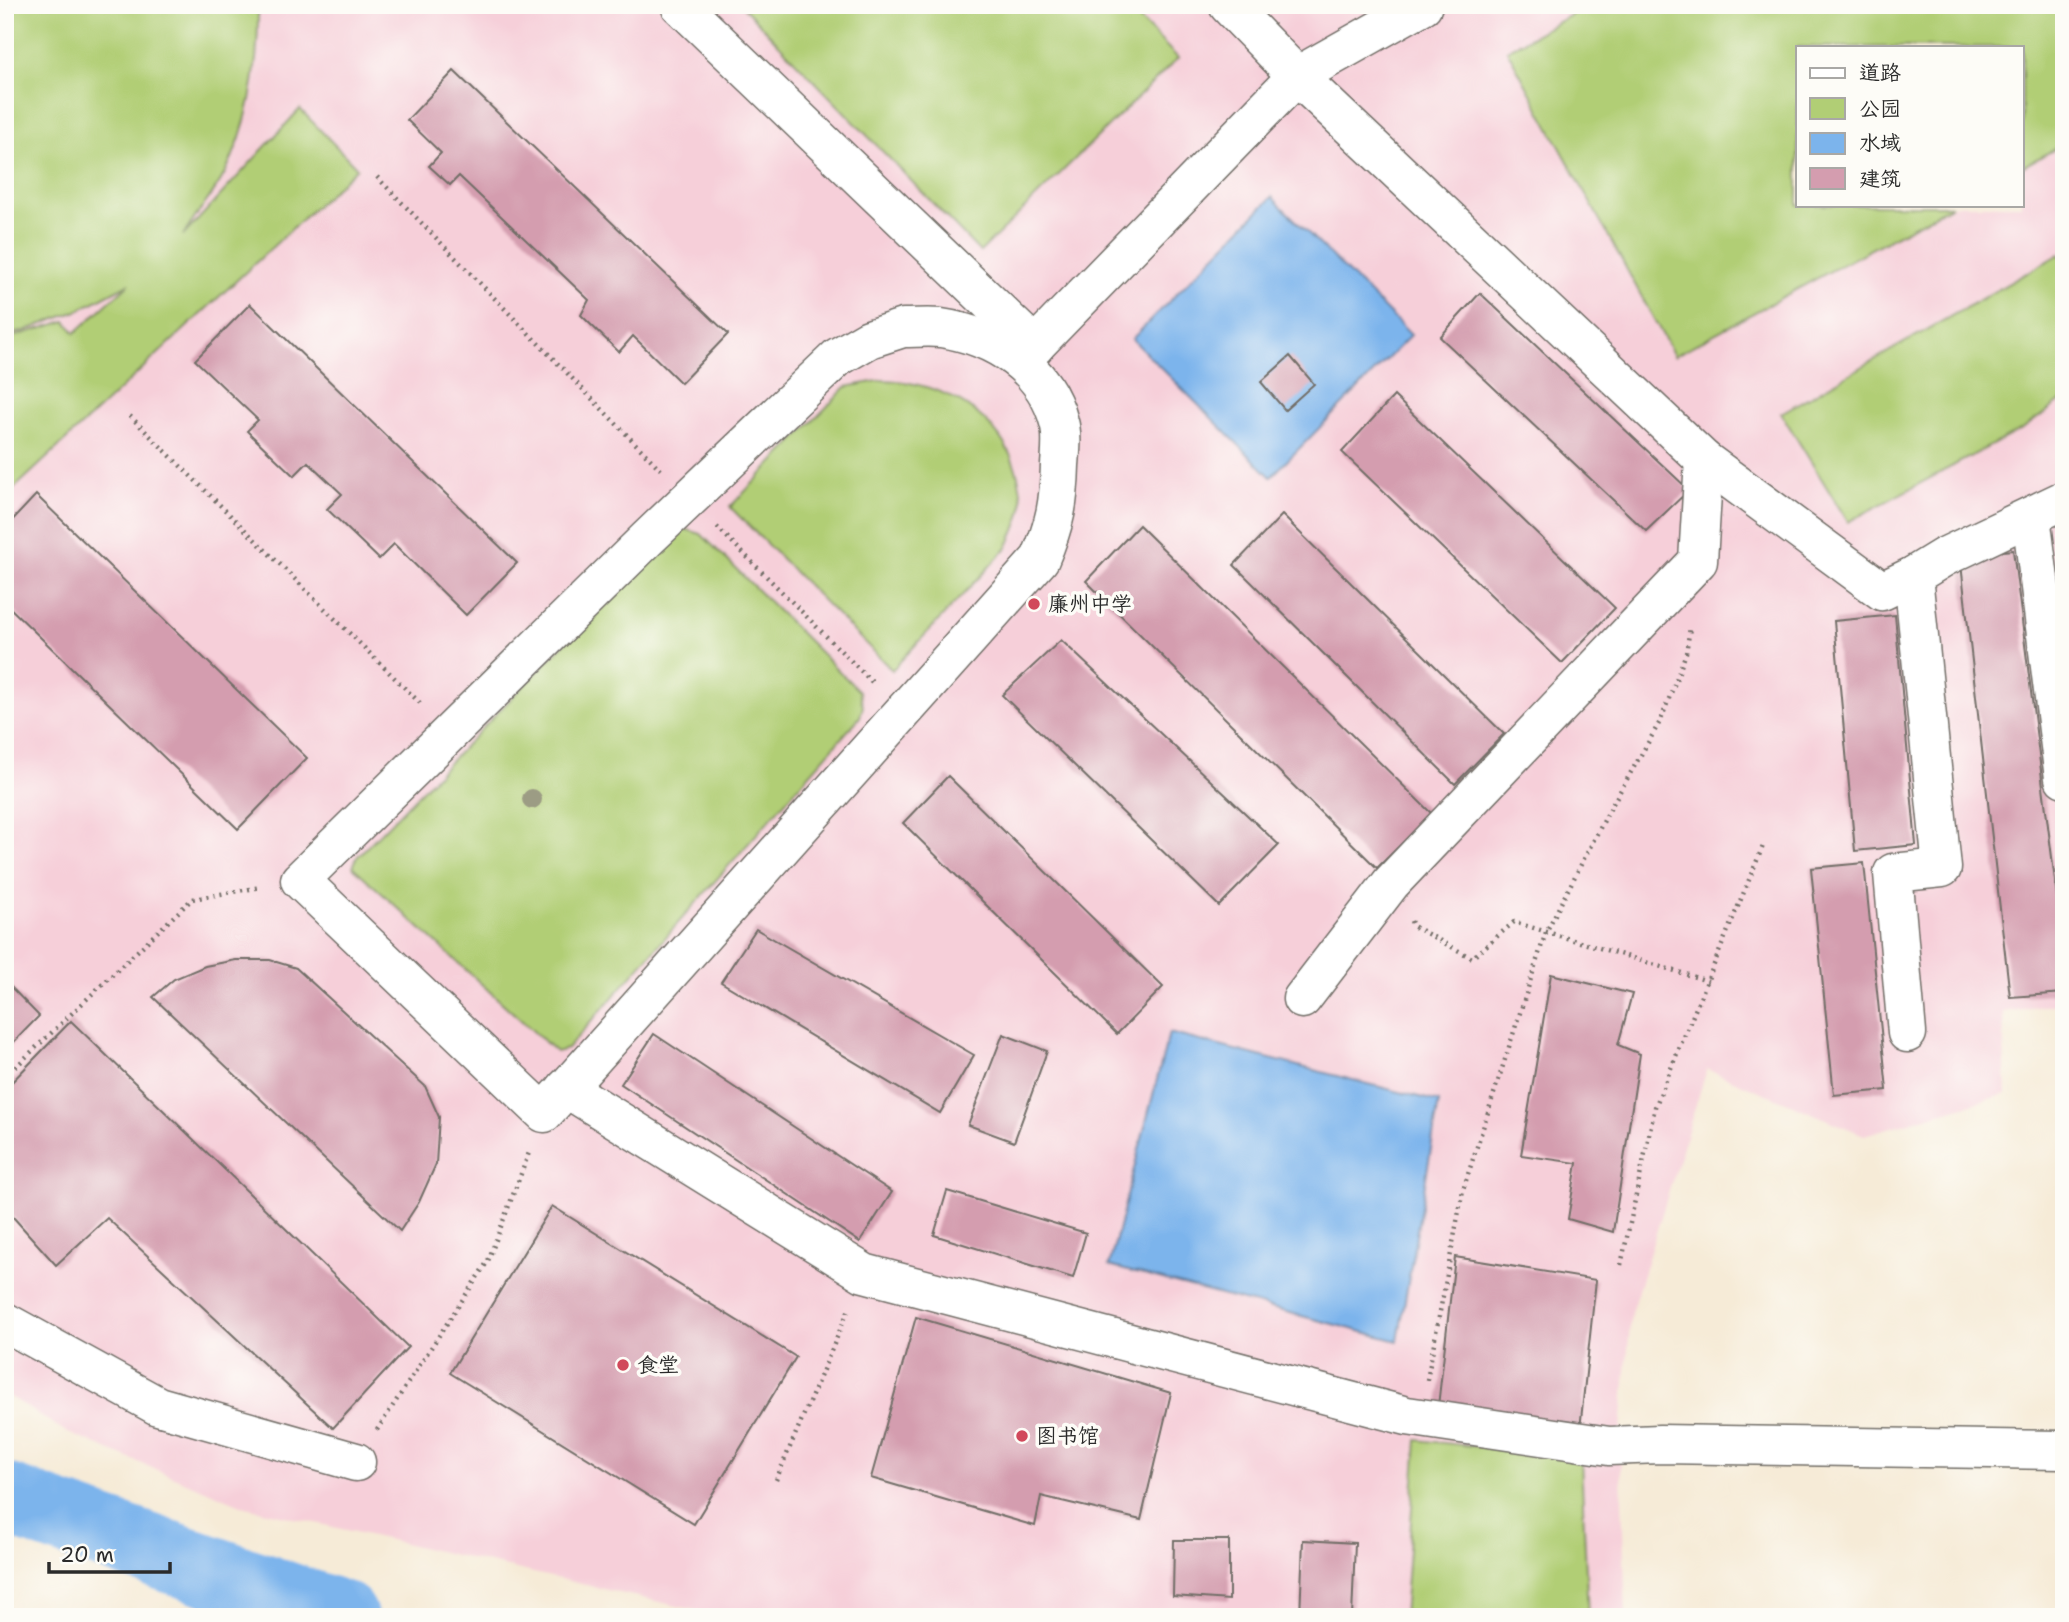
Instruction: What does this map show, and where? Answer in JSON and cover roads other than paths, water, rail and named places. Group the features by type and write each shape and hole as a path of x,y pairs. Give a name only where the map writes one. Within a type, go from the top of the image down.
{"street":[{"path":"555,1101 1040,558 1054,525 1060,487 1060,424 1028,353 680,5"},
{"path":"1228,5 1297,76 1704,460 1882,590 2047,508 2064,778"},
{"path":"1028,353 1297,76 1423,5"},
{"path":"1028,353 942,328 903,328 869,340 838,357 300,880 555,1101 864,1273 1419,1418 1609,1446 1660,1444 2064,1450"},
{"path":"1302,999 1391,883 1698,561 1704,460"},
{"path":"1907,1033 1893,873 1942,868 1913,576"},
{"path":"5,1322 158,1406 356,1462"}],"water":[{"path":"1272,197 1411,335 1271,477 1132,339"},
{"path":"1169,1033 1439,1102 1398,1341 1109,1266"}],"waterway":[{"path":"5,1499 342,1617"}],"place":[{"name":"廉州中学","path":"1034,604"},
{"name":"食堂","path":"623,1365"},
{"name":"图书馆","path":"1022,1436"}]}
